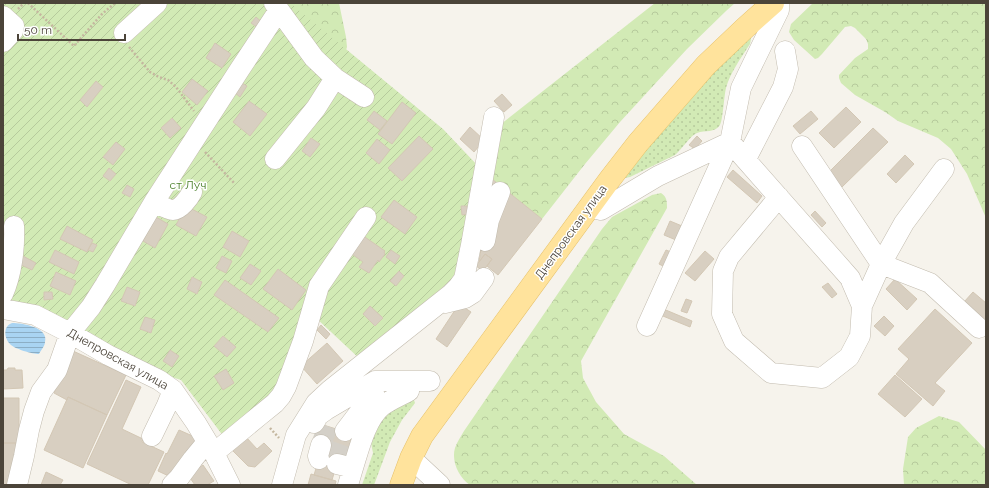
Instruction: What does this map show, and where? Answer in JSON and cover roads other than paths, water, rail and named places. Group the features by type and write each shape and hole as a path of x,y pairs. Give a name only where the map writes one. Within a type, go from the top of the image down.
{"main road":[{"name":"Днепровская улица","path":"394,485 418,431 600,177 633,136 700,61 759,3"},
{"name":"Днепровская улица","path":"401,485 411,458 422,436 610,179 638,143 706,65 773,3"}],"lane":[{"path":"124,33 157,3"},
{"path":"647,326 730,142 741,88 778,10 778,3"},
{"path":"17,485 29,430 40,392 57,370 70,333 91,307 105,285 154,202 236,75 277,6 314,58 335,78 364,97"},
{"path":"3,16 14,26 13,31 3,42"},
{"path":"746,160 782,87 788,70 785,51"},
{"path":"274,158 316,108 335,78"},
{"path":"464,279 494,117"},
{"path":"589,207 600,210 658,176 730,142"},
{"path":"730,142 850,278 862,306"},
{"path":"802,146 881,264 930,284 979,328"},
{"path":"779,196 729,257 723,271 722,314 734,341 771,373 822,378 849,357 860,336 862,306 881,264 904,223 944,169"},
{"path":"154,202 172,210 176,209 185,202 192,192"},
{"path":"282,485 296,435 316,403 330,385 451,294 464,279 483,250 488,220 500,192"},
{"path":"172,485 180,478 193,459 259,416 275,403 286,388 308,346 319,286 366,217"},
{"path":"3,294 10,273 14,226"},
{"path":"437,305 465,298 473,293 484,278"},
{"name":"Днепровская улица","path":"3,309 35,315 108,355 159,380 173,390 189,411 211,447 230,485"},
{"path":"293,485 312,426 319,415 326,410 375,381 452,382"},
{"path":"336,454 368,425 381,406 409,390 430,381"},
{"path":"152,436 173,390"},
{"path":"336,454 331,419 374,393 409,390"},
{"path":"411,458 440,485"}],"water":[{"path":"12,323 28,325 39,329 43,333 45,337 45,344 39,354 19,349 10,344 5,332 7,327"}],"tunnel":[{"path":"321,445 328,426"},
{"path":"334,463 345,431"}],"park label":[{"name":"ст Луч","path":"188,185"}]}
